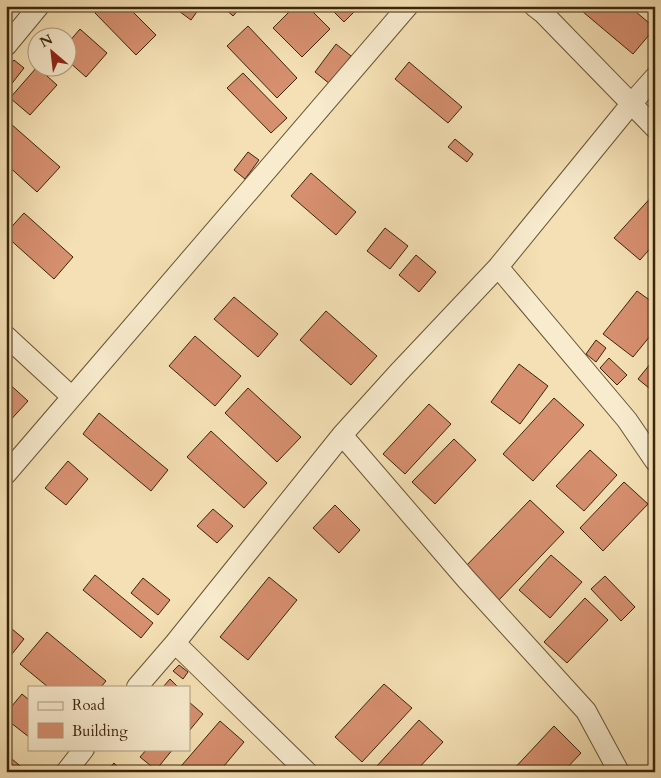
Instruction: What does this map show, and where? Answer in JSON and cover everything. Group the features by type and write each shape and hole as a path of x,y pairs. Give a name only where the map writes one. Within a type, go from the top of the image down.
{"street":[{"path":"6,46 39,6"},
{"path":"6,474 408,6"},
{"path":"534,6 655,128"},
{"path":"138,686 175,643 342,435 498,267 630,104 655,77"},
{"path":"498,267 627,420 655,460"},
{"path":"6,336 72,397"},
{"path":"342,435 466,579 586,711 619,772"},
{"path":"175,643 307,772"},
{"path":"66,772 83,750"}],"building":[{"path":"102,6 127,6 156,35 136,55 95,13"},
{"path":"172,6 201,6 191,20"},
{"path":"222,6 242,6 233,16"},
{"path":"295,6 307,6 330,29 302,57 273,28"},
{"path":"328,6 360,6 344,22"},
{"path":"544,6 559,6 554,13"},
{"path":"576,6 629,6 655,28 633,54"},
{"path":"645,6 655,6 655,15"},
{"path":"248,26 297,78 277,98 227,46"},
{"path":"80,29 107,53 86,77 78,70 78,31"},
{"path":"336,44 351,56 330,84 315,72"},
{"path":"14,60 24,68 6,91 6,70"},
{"path":"409,62 462,107 448,123 395,79"},
{"path":"243,73 287,118 271,133 227,88"},
{"path":"28,77 49,78 57,85 30,115 10,98"},
{"path":"11,124 60,167 37,192 6,164 6,130"},
{"path":"455,139 473,154 467,162 448,147"},
{"path":"248,152 259,160 245,179 234,170"},
{"path":"311,173 356,212 336,235 291,196"},
{"path":"655,193 655,243 640,260 614,238"},
{"path":"24,213 73,257 54,279 6,236 6,233"},
{"path":"385,228 408,246 390,269 367,251"},
{"path":"416,255 436,272 419,292 399,275"},
{"path":"637,291 655,304 655,330 633,357 603,334"},
{"path":"234,297 278,334 258,357 214,319"},
{"path":"326,311 377,356 351,385 300,340"},
{"path":"195,336 241,376 215,406 169,366"},
{"path":"596,340 606,348 596,362 586,354"},
{"path":"609,358 627,375 617,385 600,368"},
{"path":"655,358 655,393 638,379"},
{"path":"519,364 548,386 520,424 491,402"},
{"path":"6,381 28,401 6,425"},
{"path":"248,388 301,437 277,462 225,413"},
{"path":"554,398 584,425 533,481 503,454"},
{"path":"429,404 451,424 405,474 383,454"},
{"path":"99,413 168,470 151,491 83,434"},
{"path":"211,431 267,483 244,508 187,457"},
{"path":"454,439 476,460 435,504 412,482"},
{"path":"590,450 617,475 584,511 556,486"},
{"path":"68,461 88,479 66,505 45,488"},
{"path":"624,482 648,504 603,551 580,528"},
{"path":"530,500 564,532 498,601 464,568"},
{"path":"335,505 360,530 339,553 313,528"},
{"path":"213,509 233,526 217,543 197,526"},
{"path":"551,555 582,582 550,618 519,590"},
{"path":"95,575 153,623 141,638 83,590"},
{"path":"605,576 635,607 621,621 591,589"},
{"path":"269,577 297,600 248,660 220,637"},
{"path":"143,578 170,600 158,615 131,593"},
{"path":"585,598 608,620 567,663 544,642"},
{"path":"6,624 24,639 8,659 6,657"},
{"path":"47,632 106,681 102,686 47,686 20,664"},
{"path":"179,665 188,672 183,679 173,671"},
{"path":"170,679 177,686 164,686"},
{"path":"384,684 412,708 362,762 335,737"},
{"path":"22,694 28,699 28,736 6,719 6,713"},
{"path":"190,703 203,714 190,730"},
{"path":"419,720 443,742 415,772 381,772 376,767"},
{"path":"220,721 244,742 219,772 176,772"},
{"path":"554,726 581,753 563,772 511,772"},
{"path":"146,750 172,750 156,770 140,757"},
{"path":"6,754 25,770 24,772 6,772"},
{"path":"114,763 122,772 106,772"}]}
